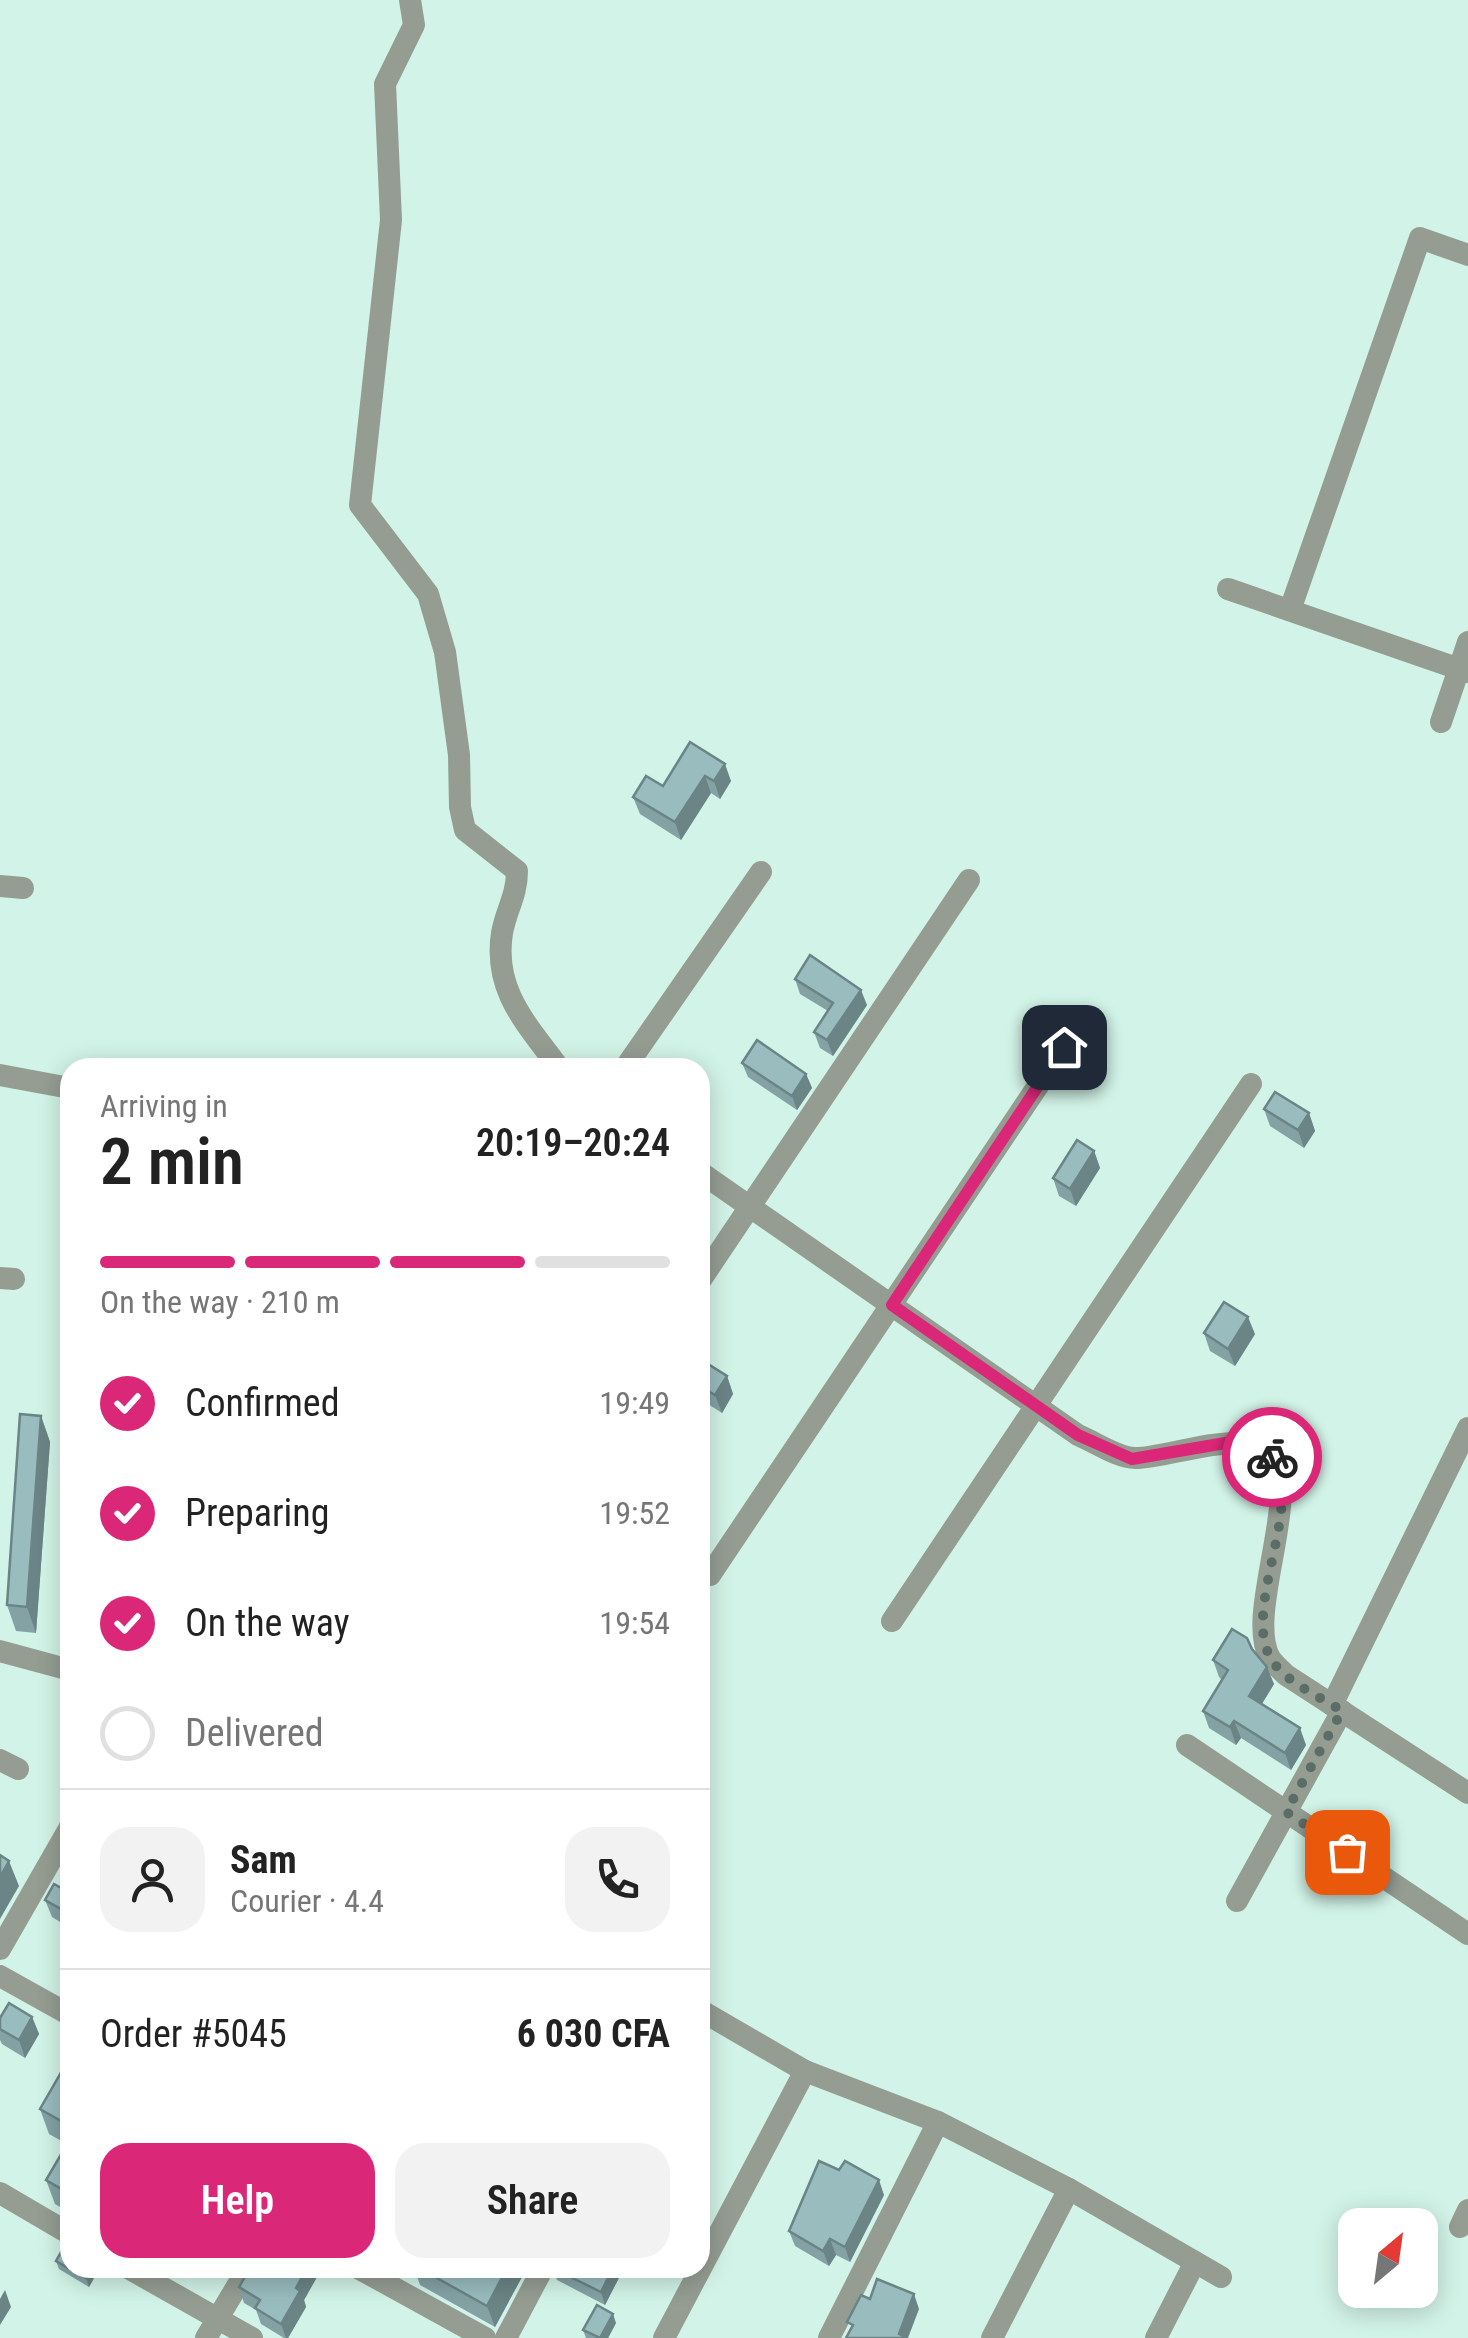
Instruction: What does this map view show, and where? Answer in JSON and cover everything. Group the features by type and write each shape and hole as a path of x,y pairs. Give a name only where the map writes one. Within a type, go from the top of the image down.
{"street":[{"path":"410,0 414,24 384,84 390,220 360,505 428,594 445,652 465,830 517,871 516,892 503,928 500,964 512,1003 553,1058"},
{"path":"1290,610 1420,238 1468,255"},
{"path":"1228,588 1463,670"},
{"path":"1440,722 1463,670 1468,642"},
{"path":"632,1058 761,872"},
{"path":"710,1266 970,880"},
{"path":"710,1575 1064,1047"},
{"path":"0,1074 59,1086"},
{"path":"892,1621 1251,1084"},
{"path":"710,1179 1078,1435 1132,1459 1243,1440 1263,1446 1276,1461 1282,1492 1264,1610 1268,1655 1286,1675 1468,1792"},
{"path":"1236,1901 1286,1812 1468,1428"},
{"path":"0,1651 60,1667"},
{"path":"1187,1746 1468,1934"},
{"path":"0,1948 60,1844"},
{"path":"0,1976 60,2010"},
{"path":"710,2016 805,2071 938,2122 1069,2189 1221,2277"},
{"path":"710,2251 805,2071"},
{"path":"828,2338 938,2122"},
{"path":"992,2338 1069,2189"},
{"path":"0,2193 60,2228"},
{"path":"1156,2338 1195,2262"},
{"path":"142,2278 212,2329 252,2338"},
{"path":"212,2329 242,2278"},
{"path":"400,2278 485,2338"},
{"path":"506,2338 538,2278"},
{"path":"664,2338 696,2278"}],"building":[{"path":"690,742 725,764 714,781 705,776 675,822 633,797 646,776 663,786"},
{"path":"810,955 861,990 827,1040 814,1032 833,1003 795,979"},
{"path":"757,1040 806,1074 792,1096 742,1063"},
{"path":"1275,1092 1309,1113 1298,1130 1264,1109"},
{"path":"1077,1140 1094,1151 1070,1189 1053,1178"},
{"path":"1224,1302 1248,1317 1228,1349 1204,1333"},
{"path":"710,1365 727,1376 715,1395 710,1392"},
{"path":"20,1414 41,1416 27,1607 7,1605"},
{"path":"1232,1629 1247,1638 1267,1667 1249,1696 1300,1728 1285,1753 1234,1721 1230,1727 1203,1711 1228,1670 1213,1660"},
{"path":"0,1855 9,1861 0,1877"},
{"path":"54,1884 60,1887 60,1908 45,1900"},
{"path":"9,2003 32,2017 19,2040 0,2029 0,2018"},
{"path":"60,2074 60,2120 40,2109"},
{"path":"60,2156 60,2188 46,2180"},
{"path":"819,2161 839,2170 845,2161 879,2180 845,2247 830,2239 823,2251 789,2231"},
{"path":"244,2278 302,2278 296,2288 300,2291 281,2324 255,2308 260,2300 239,2287"},
{"path":"437,2278 502,2278 487,2306"},
{"path":"572,2278 608,2278 601,2292"},
{"path":"877,2279 914,2294 899,2334 907,2338 846,2338 853,2325 847,2322 861,2295 870,2299"},
{"path":"597,2305 613,2314 600,2338 583,2330"}],"way so far":[{"path":"1272,1457 1282,1492 1264,1610 1268,1655 1286,1675 1342,1711 1286,1812 1347,1852"}],"route":[{"path":"1064,1047 892,1305 1078,1435 1132,1459 1243,1440 1263,1446 1272,1457"}]}
